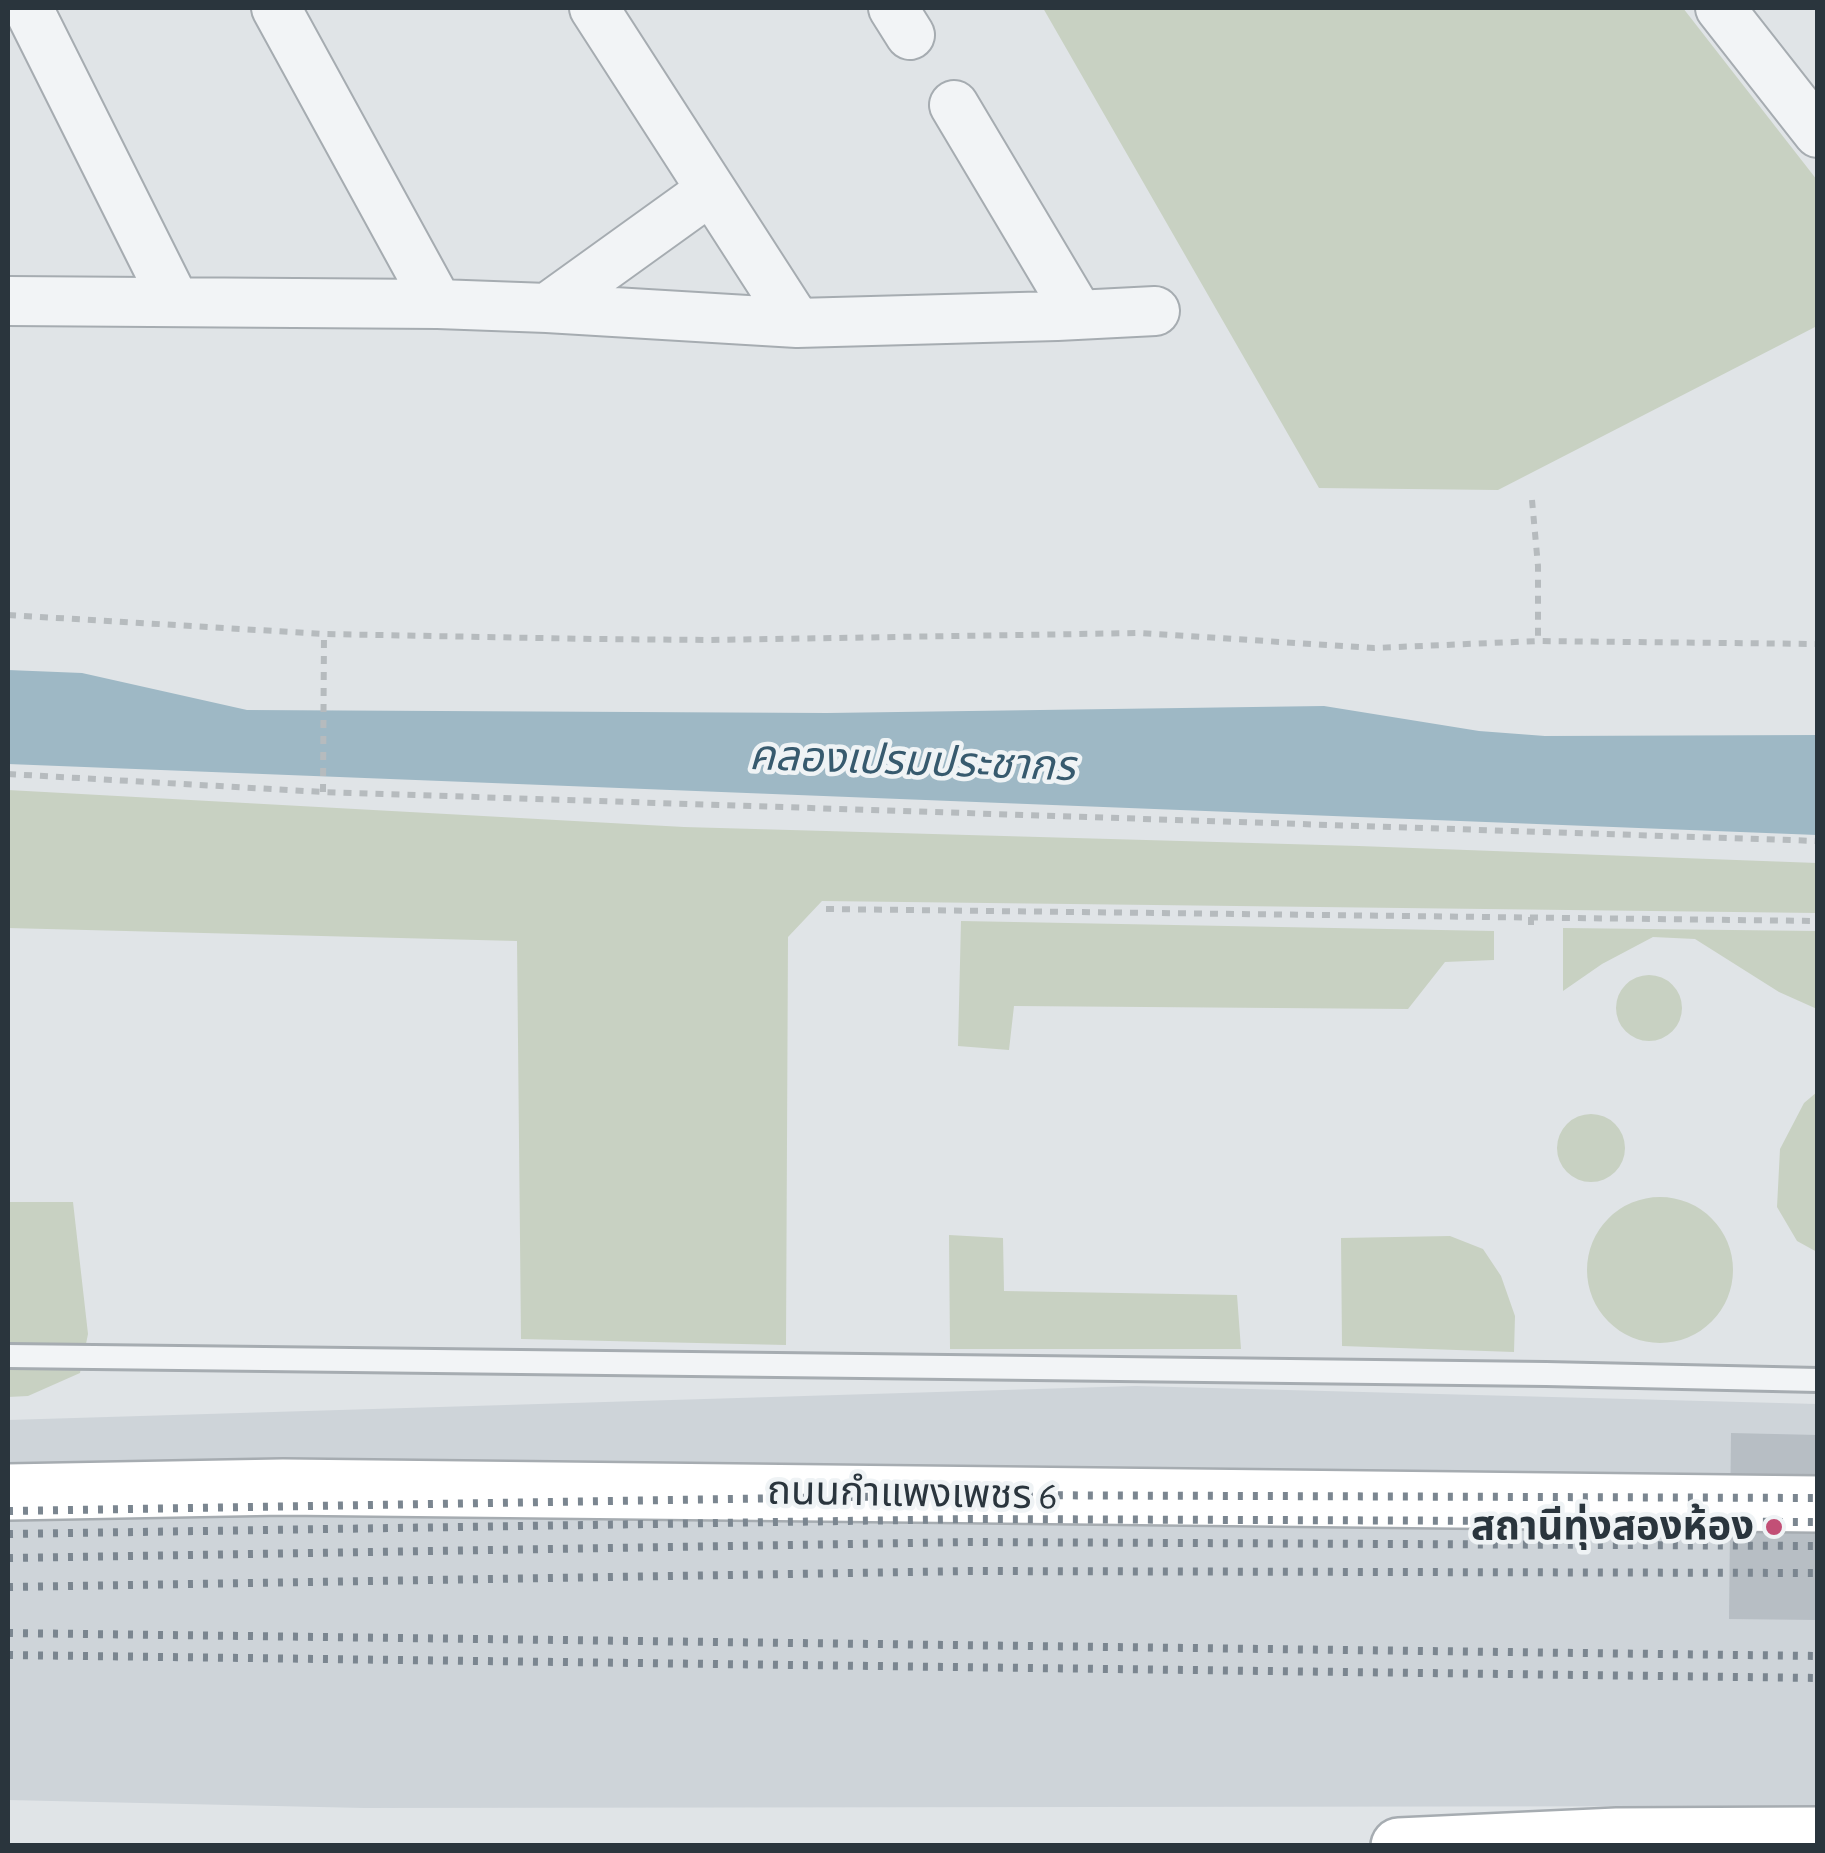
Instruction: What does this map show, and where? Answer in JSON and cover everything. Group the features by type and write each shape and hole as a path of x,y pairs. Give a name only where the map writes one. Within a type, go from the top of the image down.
{"street":[{"path":"28,8 174,302"},
{"path":"276,8 438,304"},
{"path":"594,8 797,322"},
{"path":"1720,8 1817,131"},
{"path":"954,105 1079,315"},
{"path":"548,308 711,190"},
{"path":"8,301 438,304 797,322 1155,311"},
{"name":"ถนนกำแพงเพชร 6","path":"8,1492 283,1487 1818,1504"},
{"path":"1399,1846 1617,1836 1818,1835"}],"lane":[{"path":"8,1356 1818,1380"}],"path":[{"path":"1532,500 1538,566 1538,641"},
{"path":"8,615 324,634 711,640 1141,633 1374,648 1538,641 1818,644"},
{"path":"323,792 324,634"},
{"path":"8,774 323,792 1818,840"},
{"path":"826,909 1818,920"},
{"path":"1531,917 1531,930"}],"shaded area":[{"path":"1136,1386 1817,1404 1817,1806 364,1808 8,1800 8,1420"}],"green space":[{"path":"1043,8 1683,8 1817,180 1817,326 1498,490 1319,488"},
{"path":"8,790 684,827 1817,863 1817,913 822,901 788,937 786,1345 521,1339 517,941 8,928"},
{"path":"961,921 1494,931 1494,960 1445,962 1408,1009 1014,1006 1009,1050 958,1046"},
{"path":"1563,928 1817,931 1817,1009 1779,992 1695,939 1653,937 1602,964 1563,991"},
{"path":"1649,975 1672,985 1682,1008 1672,1031 1649,1041 1626,1031 1616,1008 1626,985"},
{"path":"1817,1092 1817,1252 1797,1241 1777,1207 1780,1149 1804,1103"},
{"path":"1591,1114 1604,1116 1615,1124 1623,1135 1623,1161 1615,1172 1604,1180 1591,1182 1578,1180 1567,1172 1559,1161 1557,1148 1559,1135 1567,1124 1578,1116"},
{"path":"1660,1197 1688,1203 1712,1218 1727,1242 1733,1270 1727,1298 1712,1322 1688,1337 1660,1343 1632,1337 1608,1322 1593,1298 1587,1270 1593,1242 1608,1218 1632,1203"},
{"path":"8,1202 73,1202 88,1334 80,1373 28,1396 8,1397"},
{"path":"949,1235 1003,1238 1004,1291 1237,1295 1241,1349 950,1349"},
{"path":"1450,1236 1483,1249 1501,1276 1515,1316 1514,1352 1342,1346 1341,1238"}],"water":[{"name":"คลองเปรมประชากร","path":"8,670 82,673 247,710 827,713 1324,706 1479,731 1545,736 1817,735 1817,835 8,764"}],"building":[{"name":"สถานีทุ่งสองห้อง","path":"1731,1433 1818,1435 1818,1620 1729,1619"}],"railway":[{"path":"8,1511 971,1495 1818,1498"},
{"path":"8,1534 972,1519 1818,1522"},
{"path":"8,1558 972,1542 1818,1546"},
{"path":"8,1587 972,1571 1818,1573"},
{"path":"8,1633 1818,1656"},
{"path":"8,1655 1818,1678"}],"place":[{"name":"สถานีทุ่งสองห้อง","path":"1774,1527"}]}
